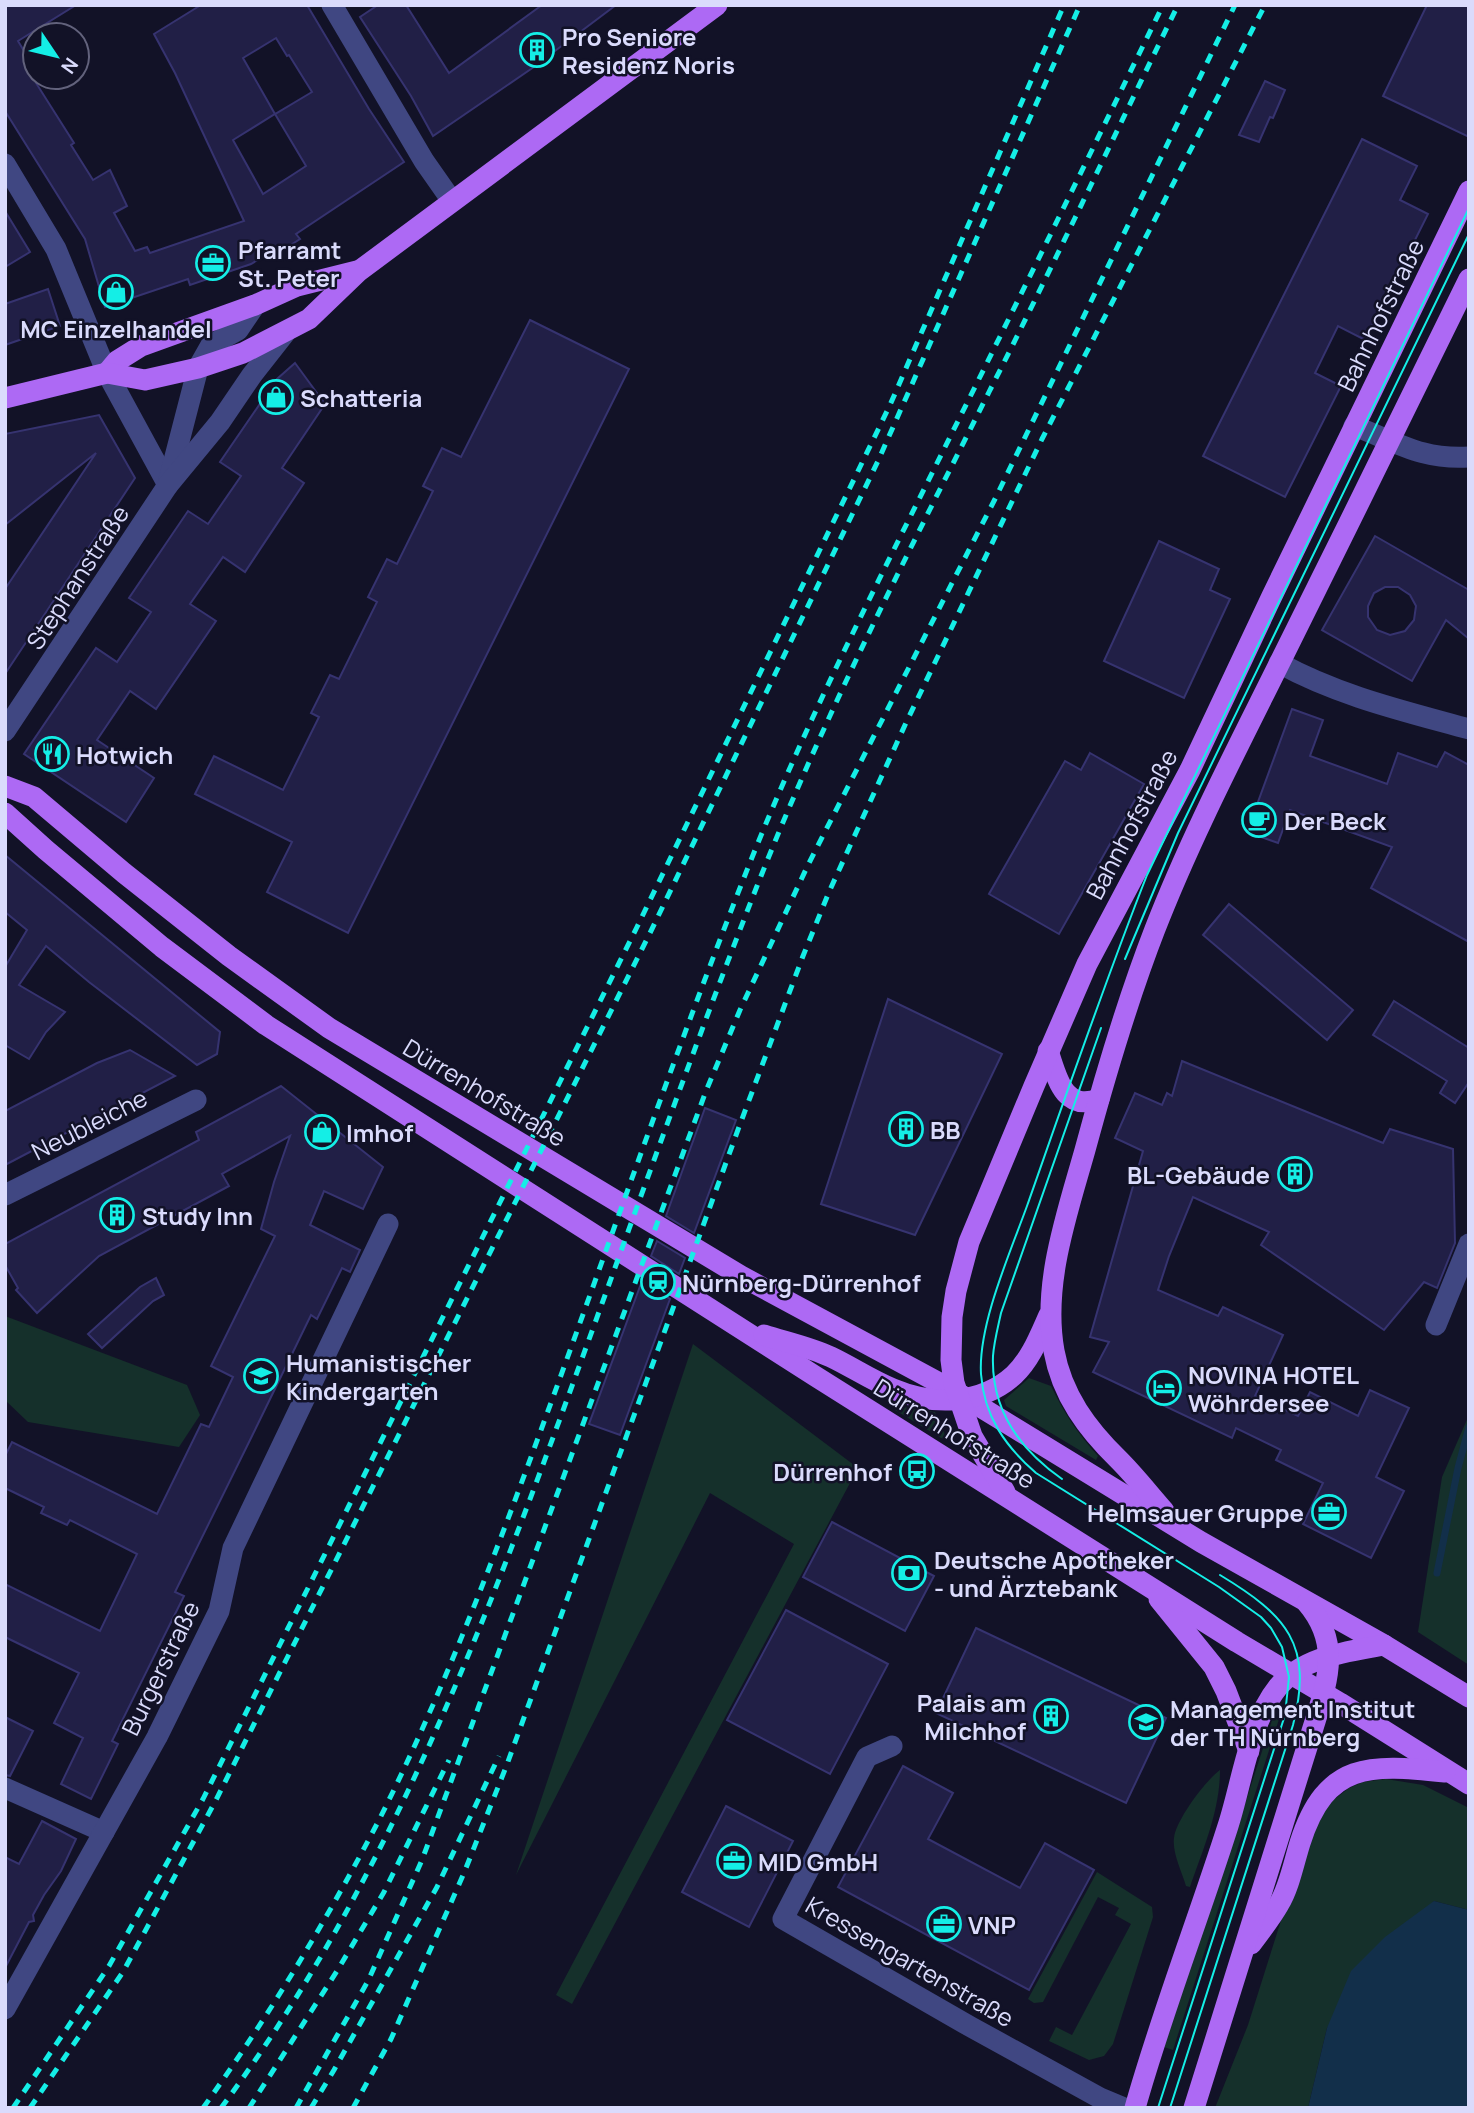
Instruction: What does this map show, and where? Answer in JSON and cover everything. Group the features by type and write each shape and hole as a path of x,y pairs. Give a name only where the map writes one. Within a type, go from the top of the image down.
{"main road":[{"path":"5,397 107,373 145,380 198,368 243,353 285,333 309,319 359,271 717,5"},
{"name":"Bahnhofstraße","path":"1009,1497 975,1443 952,1372 950,1340 954,1304 969,1242 1087,964 1190,770 1469,191"},
{"path":"107,373 117,361 141,346 255,305 297,286 359,271"},
{"path":"1179,1528 1093,1434 1077,1411 1057,1363 1051,1310 1064,1228 1130,999 1162,912 1198,830 1469,279"},
{"name":"Dürrenhofstraße","path":"5,786 34,797 229,956 328,1028 741,1276 960,1397 1179,1528 1384,1644 1469,1697"},
{"name":"Dürrenhofstraße","path":"5,813 170,954 257,1018 736,1326 1469,1784"},
{"path":"1048,1051 1058,1082 1066,1095 1082,1101 1099,1099"},
{"name":"Dürrenhofstraße","path":"736,1326 829,1356 899,1391 933,1399 960,1397 995,1388 1014,1375 1029,1355 1051,1310"},
{"name":"Dürrenhofstraße","path":"1146,1584 1214,1667 1249,1751"},
{"path":"1194,2108 1324,1692 1331,1655 1327,1637 1320,1621 1303,1599"},
{"path":"1135,2108 1151,2049 1231,1818 1249,1751 1266,1707 1279,1686 1300,1668 1331,1655 1384,1644"},
{"path":"1238,1963 1281,1903 1309,1817 1330,1788 1356,1772 1371,1768 1408,1768 1449,1773"}],"street":[{"path":"332,5 424,161 452,201"},
{"path":"5,164 56,249 107,373 168,485"},
{"path":"198,368 211,345 238,330 255,305"},
{"name":"Stephanstraße","path":"5,732 168,485 220,422 285,333"},
{"name":"Stephanstraße","path":"168,485 198,368"},
{"path":"1354,426 1389,442 1437,457 1469,457"},
{"path":"1279,663 1338,691 1469,729"},
{"name":"Neubleiche","path":"5,1195 196,1100"},
{"name":"Burgerstraße","path":"8,1998 157,1737 219,1611 233,1548 388,1224"},
{"path":"1436,1325 1469,1244"},
{"name":"Kressengartenstraße","path":"892,1746 867,1757 783,1919 1100,2098 1124,2108"},
{"path":"5,1788 104,1832"}],"green space":[{"path":"5,1316 187,1385 200,1415 179,1447 28,1422 5,1400"},
{"path":"693,1344 858,1468 572,2004 556,1995 794,1544 710,1493 516,1875"},
{"path":"1029,1378 1051,1386 1072,1423 1098,1456 1096,1460 1006,1406 1004,1400"},
{"path":"897,1406 935,1412 946,1437 941,1438 895,1410"},
{"path":"1469,1415 1469,1665 1418,1632 1442,1477"},
{"path":"1275,1711 1281,1713 1173,2050 1164,2047"},
{"path":"1220,1770 1210,1830 1190,1887 1186,1886 1174,1850 1176,1830 1192,1801"},
{"path":"1386,1779 1423,1785 1469,1808 1469,1910 1434,1901 1327,2028 1308,2108 1215,2108 1248,2025 1308,1835 1332,1801 1349,1788 1363,1782"},
{"path":"1097,1872 1152,1907 1153,1917 1113,2044 1104,2056 1089,2060 1049,2041 1056,2027 1072,2035 1131,1924 1115,1915 1119,1908 1098,1897 1043,2002 1034,2003 1028,1999"}],"water":[{"path":"1434,1901 1469,1910 1469,2108 1308,2108 1327,2028 1351,1971 1385,1937"}],"building":[{"path":"5,5 76,5 50,21 21,21 21,39 18,41 21,46 21,91 41,91 74,143 71,145 93,180 110,170 127,206 114,213 135,251 147,247 150,253 244,221 154,34 201,5 307,5 404,162 296,234 300,239 278,253 276,249 251,264 190,285 188,279 105,307 85,239 5,111","holes":["276,38 312,92 275,114 243,58","275,114 306,166 263,194 233,140"]},
{"path":"378,5 406,5 449,73 542,5 616,5 531,69 433,136 411,96 360,17"},
{"path":"1427,5 1469,5 1469,137 1383,96"},
{"path":"1265,81 1285,90 1259,142 1239,135"},
{"path":"1362,139 1417,166 1400,200 1428,214 1365,340 1338,326 1315,373 1341,386 1285,497 1203,456"},
{"path":"5,211 30,252 5,267"},
{"path":"48,289 60,326 5,345 5,304"},
{"path":"530,320 629,369 348,933 267,892 292,842 195,794 214,756 283,790 319,717 311,713 330,675 339,679 377,602 368,597 387,559 397,564 433,491 423,486 442,448 461,457"},
{"path":"295,363 325,404 282,468 304,483 245,572 223,557 190,604 216,621 156,709 130,691 97,740 154,778 126,822 24,754 96,648 117,662 151,612 129,598 188,511 208,524 241,476 220,462 277,379"},
{"path":"99,415 135,478 5,674 5,589 96,453 5,525 5,434"},
{"path":"1375,536 1469,590 1469,639 1446,620 1412,681 1322,630","holes":["1385,587 1398,587 1410,595 1416,606 1414,620 1405,631 1390,635 1377,630 1368,617 1368,606 1374,593"]},
{"path":"1159,541 1219,569 1210,590 1230,599 1184,698 1104,661"},
{"path":"1292,709 1323,720 1310,756 1387,784 1398,753 1437,767 1445,752 1469,765 1469,942 1371,888 1392,847 1290,810 1278,843 1247,832"},
{"path":"1090,753 1144,784 1059,934 989,894 1065,761 1081,770"},
{"path":"5,855 220,1032 217,1054 197,1065 46,946 19,985 65,1012 46,1032 29,1059 5,1045 5,967 27,930 5,912"},
{"path":"1229,904 1353,1010 1327,1040 1203,935"},
{"name":"BB","path":"888,999 1002,1054 915,1235 821,1204"},
{"path":"1394,1001 1469,1048 1469,1082 1455,1103 1440,1093 1447,1081 1373,1035"},
{"path":"130,1050 175,1076 5,1165 5,1111 97,1063"},
{"path":"1182,1061 1383,1143 1390,1129 1453,1149 1455,1243 1437,1288 1424,1282 1384,1330 1261,1245 1269,1232 1193,1197 1158,1290 1218,1316 1223,1307 1283,1335 1255,1396 1298,1416 1310,1392 1358,1416 1370,1390 1409,1408 1376,1477 1404,1491 1371,1558 1303,1524 1323,1483 1276,1460 1281,1450 1236,1428 1232,1438 1093,1372 1109,1342 1090,1337 1143,1151 1115,1138 1135,1093 1162,1105 1167,1093 1172,1096"},
{"path":"281,1086 383,1167 363,1209 324,1191 310,1225 360,1250 350,1272 342,1268 317,1319 311,1315 175,1592 184,1596 112,1741 118,1744 91,1799 61,1784 83,1738 54,1723 79,1673 5,1637 5,1584 100,1631 137,1554 70,1520 67,1525 41,1513 44,1507 5,1488 5,1456 12,1442 157,1514 201,1424 209,1427 233,1377 211,1366 275,1236 261,1229 290,1136 222,1174 229,1186 99,1256 37,1313 16,1290 18,1288 5,1265 5,1244 199,1140 196,1132"},
{"path":"705,1108 736,1120 694,1233 666,1216"},
{"path":"657,1241 685,1258 679,1274 651,1256"},
{"path":"156,1278 164,1295 153,1301 102,1348 88,1334 140,1287"},
{"path":"642,1281 670,1299 620,1435 589,1424"},
{"path":"832,1522 934,1576 905,1631 803,1577"},
{"path":"786,1610 888,1664 830,1774 727,1720"},
{"name":"Palais am Milchhof","path":"976,1628 1166,1718 1126,1803 936,1713"},
{"path":"5,1717 33,1731 10,1776 5,1775"},
{"path":"903,1766 953,1793 928,1839 1020,1888 1045,1843 1094,1870 1029,1990 838,1887"},
{"path":"726,1806 793,1841 749,1927 682,1892"},
{"path":"42,1821 76,1839 61,1871 33,1915 34,1921 29,1922 5,1968 5,1857 19,1864"}],"waterway":[{"path":"1437,1573 1469,1427"}],"tram line":[{"path":"1158,2108 1285,1715 1289,1677 1282,1647 1261,1617 1219,1587 1036,1473 1006,1441 992,1417 983,1389 981,1355 990,1312 1004,1267 1147,875 1469,208"},
{"path":"1125,959 1178,833 1469,234"},
{"path":"1062,1479 1033,1455 1011,1426 997,1394 993,1356 1001,1313 1101,1028"},
{"path":"1170,2108 1293,1725 1299,1697 1297,1652 1289,1635 1278,1619 1262,1604 1220,1575"}],"railway":[{"path":"13,2108 109,1966 203,1799 637,927 890,405 1064,5"},
{"path":"30,2108 123,1972 216,1800 650,933 878,461 1080,5"},
{"path":"203,2108 274,2003 318,1931 404,1769 472,1613 513,1507 698,998 772,810 846,647 1163,5"},
{"path":"221,2108 274,2032 323,1952 410,1788 448,1703 518,1530 707,1017 786,814 870,631 1178,5"},
{"path":"296,2108 368,1981 422,1860 706,1091 740,1010 808,865 995,499 1235,5"},
{"path":"353,2108 391,2039 464,1873 506,1767 739,1127 829,892 905,725 1042,439 1265,5"},
{"path":"311,2108 437,1887 499,1756"},
{"path":"249,2108 384,1892 449,1760"}],"place":[{"name":"Pro Seniore Residenz Noris","path":"537,50"},
{"name":"Pfarramt St. Peter","path":"213,263"},
{"name":"MC Einzelhandel","path":"116,292"},
{"name":"Schatteria","path":"276,397"},
{"name":"Hotwich","path":"52,754"},
{"name":"Der Beck","path":"1259,820"},
{"name":"BB","path":"906,1129"},
{"name":"Imhof","path":"322,1132"},
{"name":"BL-Gebäude","path":"1295,1174"},
{"name":"Study Inn","path":"117,1215"},
{"name":"Nürnberg-Dürrenhof","path":"658,1282"},
{"name":"Humanistischer Kindergarten","path":"261,1376"},
{"name":"NOVINA HOTEL Wöhrdersee","path":"1164,1388"},
{"name":"Dürrenhof","path":"917,1471"},
{"name":"Helmsauer Gruppe","path":"1329,1512"},
{"name":"Deutsche Apotheker - und Ärztebank","path":"909,1573"},
{"name":"Palais am Milchhof","path":"1051,1716"},
{"name":"Management Institut der TH Nürnberg","path":"1146,1722"},
{"name":"MID GmbH","path":"734,1861"},
{"name":"VNP","path":"944,1924"}]}
